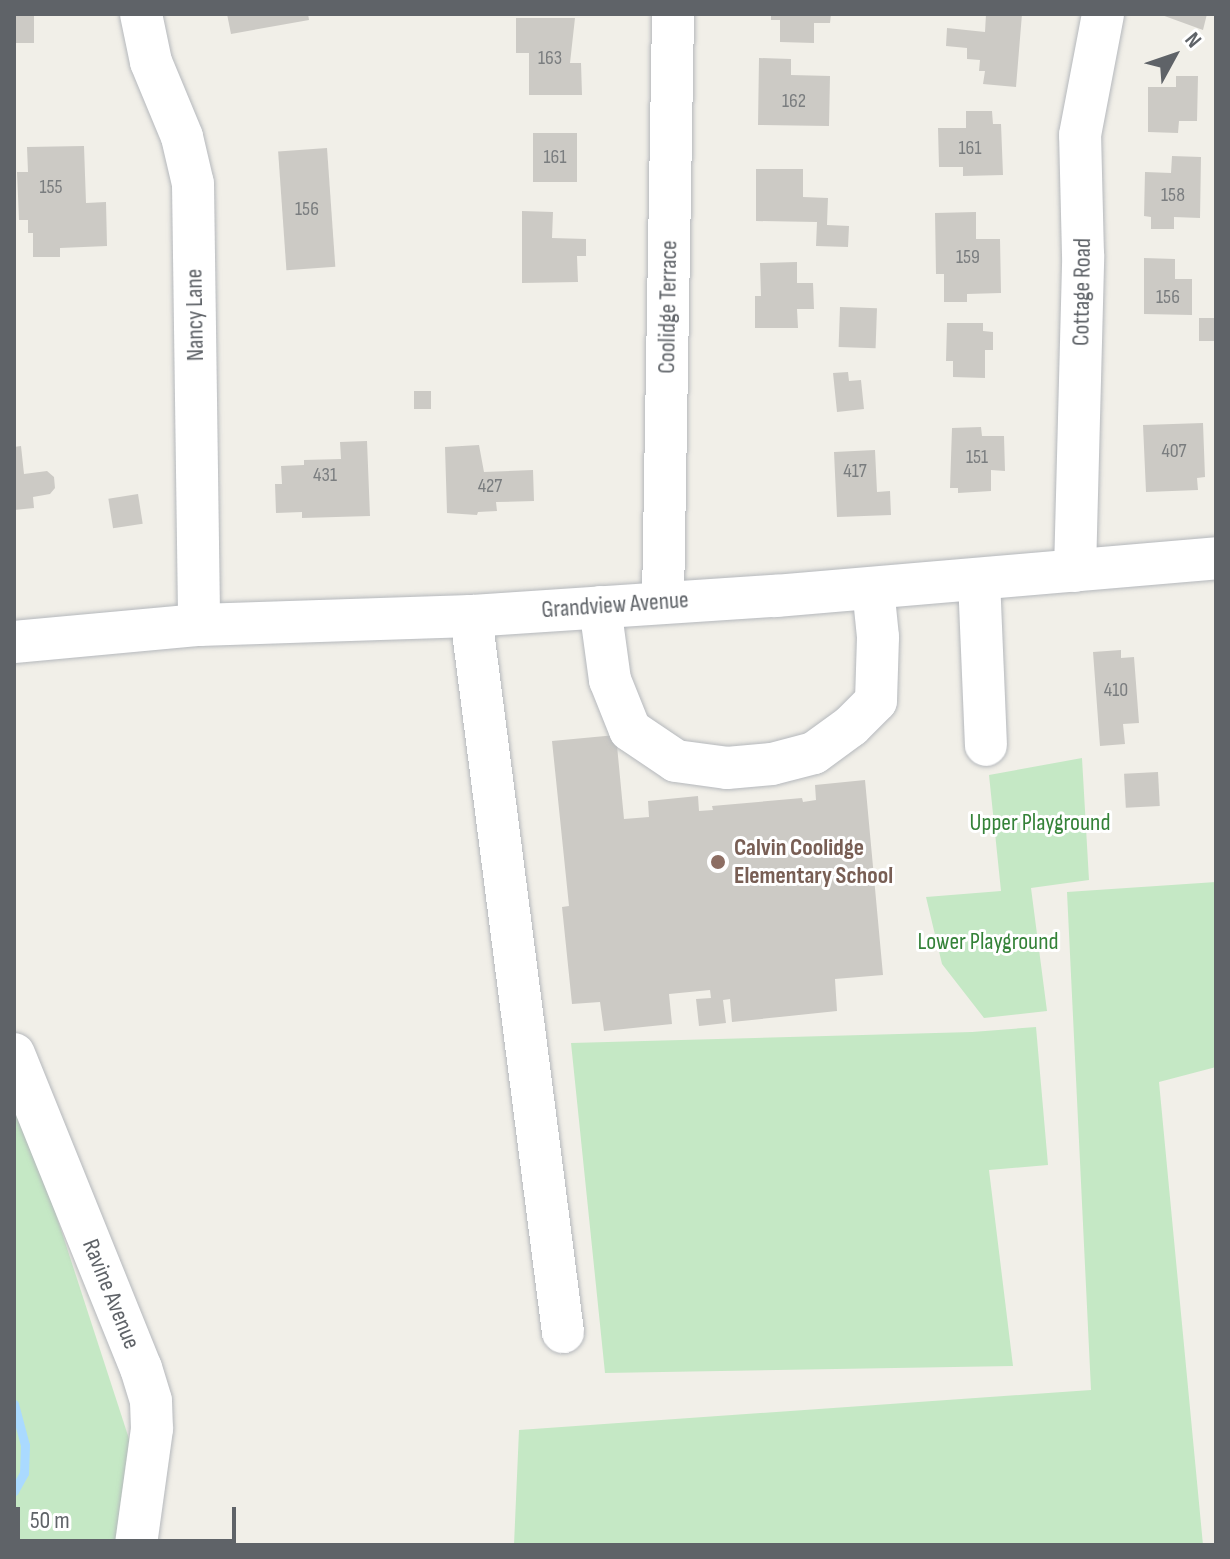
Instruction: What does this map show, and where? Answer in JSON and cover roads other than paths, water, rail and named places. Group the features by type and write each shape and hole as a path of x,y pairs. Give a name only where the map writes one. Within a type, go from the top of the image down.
{"street":[{"name":"Nancy Lane","path":"141,14 151,62 182,137 193,184 199,625"},
{"name":"Coolidge Terrace","path":"663,600 673,14"},
{"name":"Cottage Road","path":"1075,571 1083,255 1080,135 1103,14"},
{"name":"Grandview Avenue","path":"14,642 199,625 471,616 663,600 873,588 1216,558"},
{"path":"979,579 986,745"},
{"path":"600,607 610,680 630,730 676,761 727,768 772,764 814,753 851,726 876,701 878,637 873,588"},
{"path":"471,616 563,1332"},
{"name":"Ravine Avenue","path":"14,1054 141,1368 151,1401 152,1429 136,1545"}],"waterway":[{"path":"14,1404 25,1445 24,1473 14,1491"}],"place":[{"name":"Calvin Coolidge Elementary School","path":"718,862"}],"park label":[{"name":"Upper Playground","path":"1040,823"},
{"name":"Lower Playground","path":"988,942"}]}
